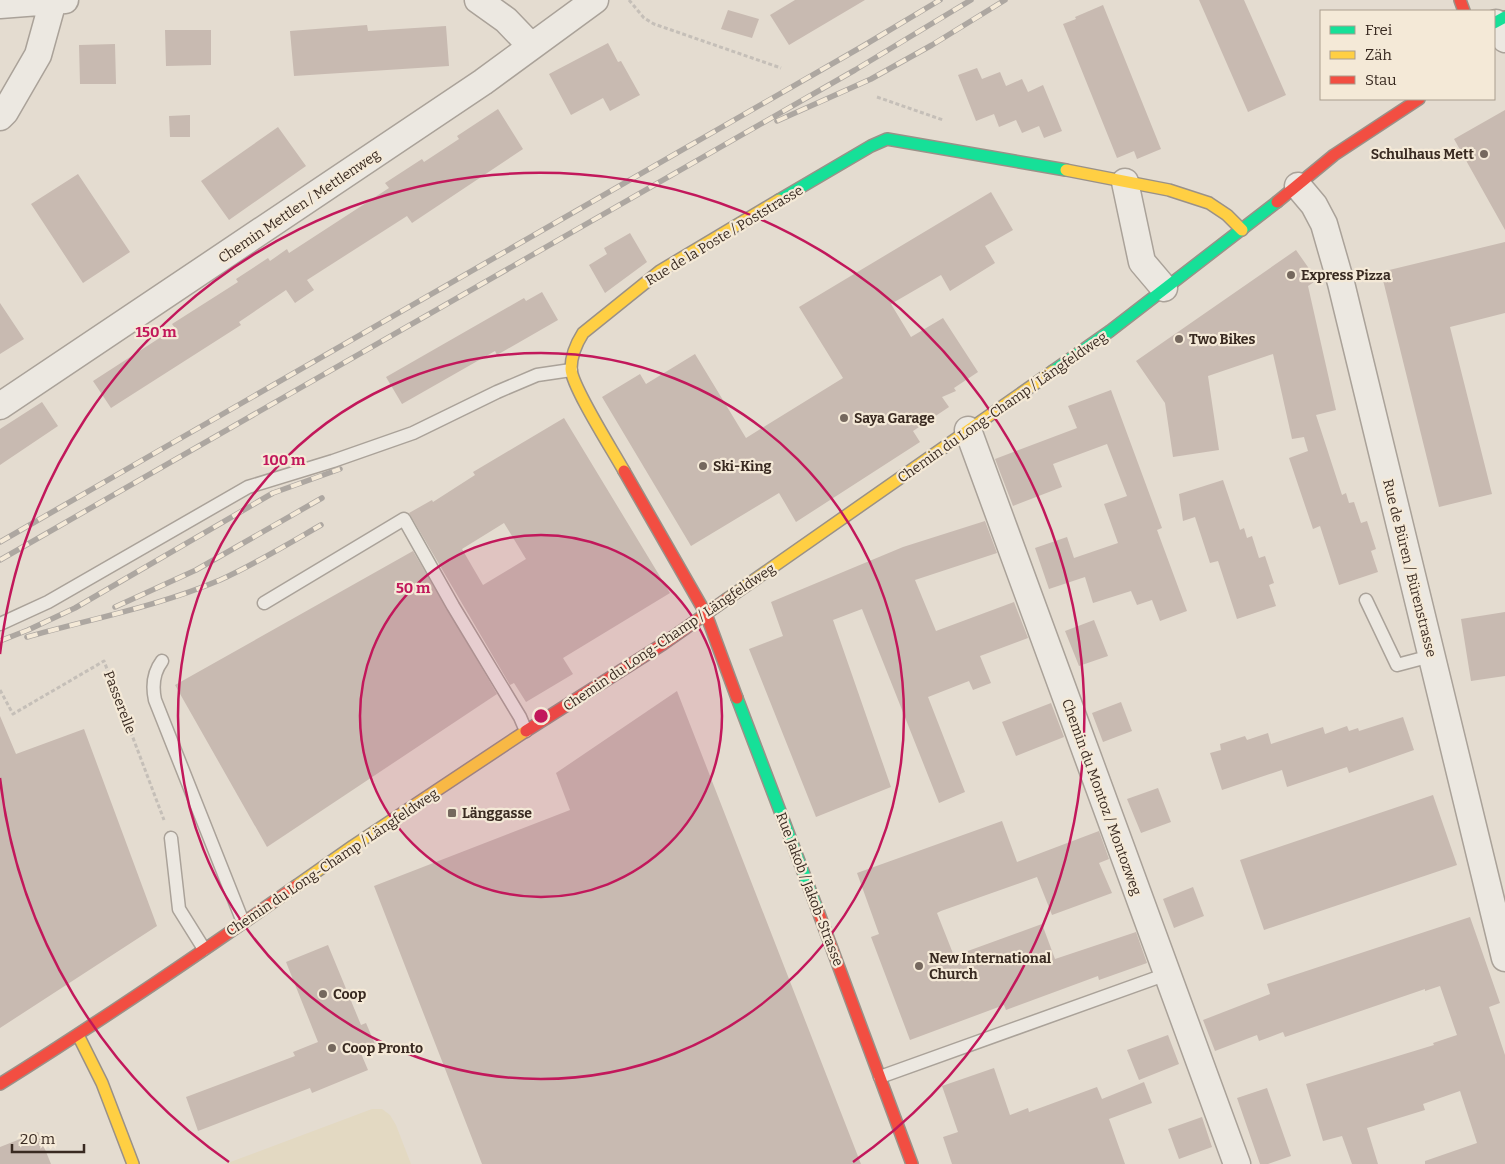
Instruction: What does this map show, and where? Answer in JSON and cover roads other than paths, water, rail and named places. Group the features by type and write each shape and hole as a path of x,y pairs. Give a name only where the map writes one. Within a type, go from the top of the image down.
{"street":[{"path":"0,5 59,0 38,55 5,112 0,117"},
{"path":"478,0 506,20 531,46"},
{"name":"Chemin Mettlen / Mettlenweg","path":"0,406 475,88 531,46 583,3"},
{"path":"1298,186 1334,155 1417,100"},
{"name":"Rue de la Poste / Poststrasse","path":"571,370 573,352 583,333 660,271 871,146 887,139 991,156 1169,190 1209,204 1227,215 1242,230"},
{"path":"1125,182 1142,262 1164,288"},
{"name":"Chemin du Long-Champ / Längfeldweg","path":"0,1084 179,968 353,846 706,614 1110,331 1298,186"},
{"name":"Rue de Büren / Bürenstrasse","path":"1298,186 1314,205 1324,224 1343,292 1505,958"},
{"path":"571,370 577,387 706,614"},
{"name":"Chemin du Montoz / Montozweg","path":"968,430 1237,1164"},
{"name":"Rue Jakob / Jakob-Strasse","path":"706,614 912,1164"},
{"path":"78,1035 102,1084 133,1164"}],"lane":[{"path":"0,624 48,602 248,487 414,434 497,392 537,375 571,370"},
{"path":"264,603 404,519 453,606 520,717 526,732"},
{"path":"1366,600 1397,664 1431,656"},
{"path":"162,661 154,676 155,700 243,922"},
{"path":"171,838 179,909 204,950"},
{"path":"880,1077 1167,974"}],"railway":[{"path":"0,542 940,0"},
{"path":"0,560 855,70 971,0"},
{"path":"777,121 871,79 932,45 1005,0"},
{"path":"0,641 75,608 273,493 340,469"},
{"path":"115,607 196,570 322,498"},
{"path":"27,637 149,605 197,589 246,567 321,525"}],"place":[{"name":"Schulhaus Mett","path":"1484,154"},
{"name":"Express Pizza","path":"1291,275"},
{"name":"Two Bikes","path":"1179,339"},
{"name":"Saya Garage","path":"844,418"},
{"name":"Ski-King","path":"703,466"},
{"name":"Länggasse","path":"452,813"},
{"name":"New International Church","path":"919,966"},
{"name":"Coop","path":"323,994"},
{"name":"Coop Pronto","path":"332,1048"}]}
